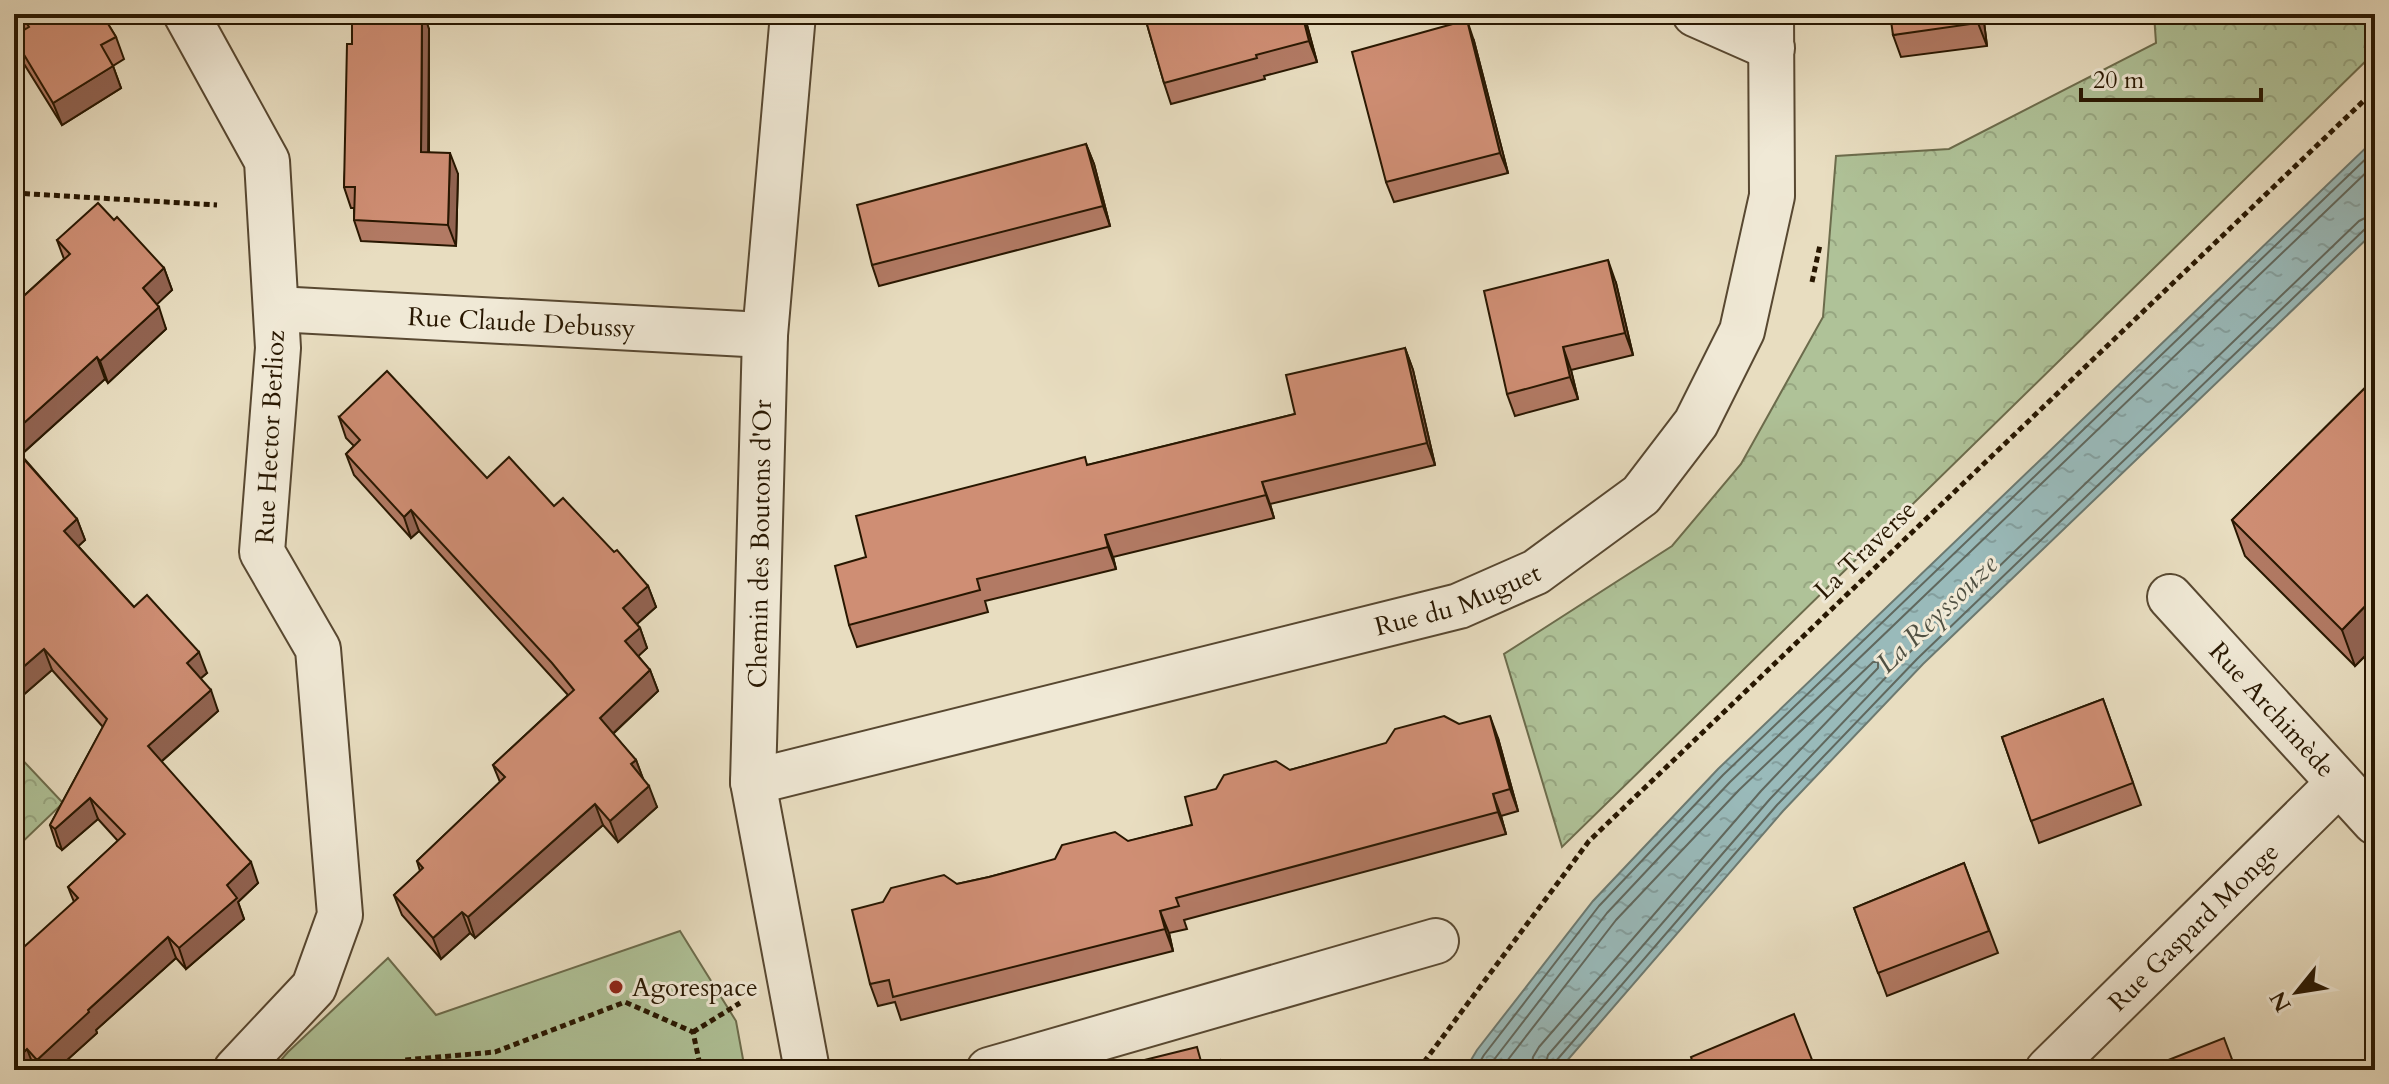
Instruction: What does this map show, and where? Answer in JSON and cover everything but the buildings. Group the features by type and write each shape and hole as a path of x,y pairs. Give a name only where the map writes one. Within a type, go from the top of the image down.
{"street":[{"name":"Rue Hector Berlioz","path":"186,14 267,161 278,348 262,552 318,649 340,915 314,987 236,1070"},
{"name":"Chemin des Boutons d'Or","path":"793,14 765,335 753,782 807,1070"},
{"path":"1695,14 1772,31"},
{"name":"Rue du Muguet","path":"753,782 1459,606 1536,572 1641,495 1696,423 1742,331 1772,196 1772,31"},
{"name":"Rue Claude Debussy","path":"276,309 765,335"},
{"name":"Rue Archimède","path":"2170,597 2375,822"},
{"name":"Rue Gaspard Monge","path":"2048,1070 2339,783"},
{"path":"989,1070 1436,941"}],"path":[{"name":"La Traverse","path":"1418,1070 1589,841 2375,90"},
{"path":"14,193 270,208"},
{"path":"377,1070 405,1060 495,1052 625,1002 693,1032 701,1070"}],"green space":[{"path":"2154,14 2375,14 2375,52 1562,847 1504,654 1672,546 1741,464 1823,317 1836,156 1949,149 2156,43"},
{"path":"14,751 63,803 14,850"},
{"name":"Agorespace","path":"680,931 736,1021 745,1070 272,1070 388,958 436,1015"}],"water":[{"name":"La Reyssouze","path":"2375,139 2375,231 1923,664 1783,811 1559,1070 1465,1070 1477,1050 1593,901 1718,769"}],"place":[{"name":"Agorespace","path":"616,987"}]}
